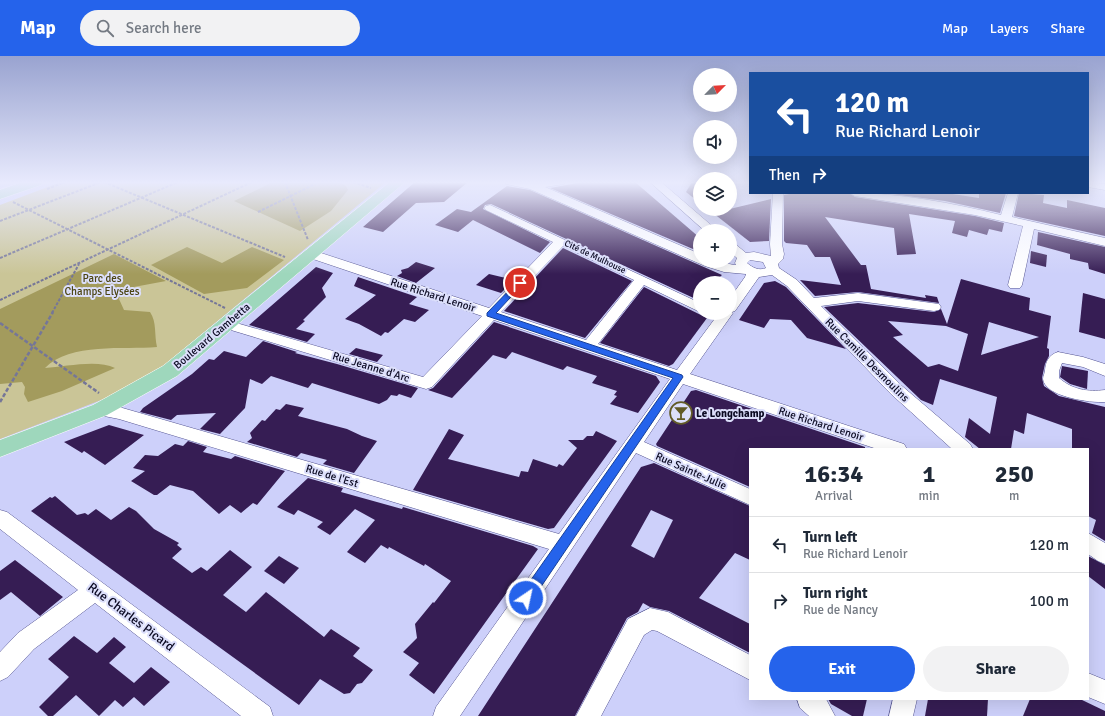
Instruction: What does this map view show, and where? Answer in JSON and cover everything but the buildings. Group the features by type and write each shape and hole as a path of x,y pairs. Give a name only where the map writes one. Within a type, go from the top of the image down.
{"main road":[{"name":"Boulevard Gambetta","path":"0,449 170,371 228,313 312,246 357,213"}],"street":[{"name":"Cité de Mulhouse","path":"500,213 693,304"},
{"path":"594,213 693,256"},
{"path":"691,213 704,224"},
{"path":"747,266 761,273 772,266 777,259 777,213"},
{"path":"975,213 1006,218 1105,242"},
{"path":"1006,218 1007,213"},
{"path":"1015,286 1029,224"},
{"path":"490,314 561,241"},
{"path":"722,268 733,270 747,266 776,244"},
{"name":"Rue Richard Lenoir","path":"312,246 490,314 895,448"},
{"path":"737,254 747,266 752,277 737,295"},
{"name":"Rue Camille Desmoulins","path":"759,256 767,259 772,266 811,303 870,365 963,448"},
{"path":"588,347 642,279"},
{"path":"811,303 858,297 934,307"},
{"name":"Rue Jeanne d'Arc","path":"228,313 426,383 490,314"},
{"path":"445,716 717,320"},
{"path":"1105,371 1073,359 1058,357 1053,363 1051,380 1060,388 1081,396 1094,398 1105,396"},
{"name":"Rue de l'Est","path":"98,404 119,413 563,544"},
{"name":"Rue Sainte-Julie","path":"632,444 749,497"},
{"name":"Rue Charles Picard","path":"0,518 261,716"},
{"path":"1089,543 1105,555"},
{"path":"0,669 26,640 94,590"},
{"path":"588,716 636,627 650,619 660,620 749,667"},
{"path":"1089,684 1105,692"},
{"path":"811,700 814,702 823,716"},
{"path":"901,716 905,700"}],"path":[{"path":"0,221 22,213"},
{"path":"35,213 108,249 228,313"},
{"path":"0,258 105,213"},
{"path":"177,213 288,259 282,263"},
{"path":"0,300 187,213"},
{"path":"296,213 308,243 312,246"},
{"path":"0,402 34,346 79,263"},
{"path":"0,323 102,395 98,404"}],"green space":[{"name":"Parc des Champs Elysées","path":"0,213 349,213 163,366 109,397 0,439"},
{"path":"260,213 328,213 300,231"},
{"path":"187,247 222,263 252,247 284,260 247,288 204,294 151,265"},
{"path":"114,254 166,281 123,289 119,299 124,310 150,312 154,324 157,347 98,349 68,354 45,368 81,364 99,364 108,365 115,368 62,391 28,402 24,394 25,387 22,382 0,384 0,309"}],"place":[{"name":"Le Longchamp","path":"681,413"}],"route":[{"path":"520,283 490,314 679,377 526,598"}]}
